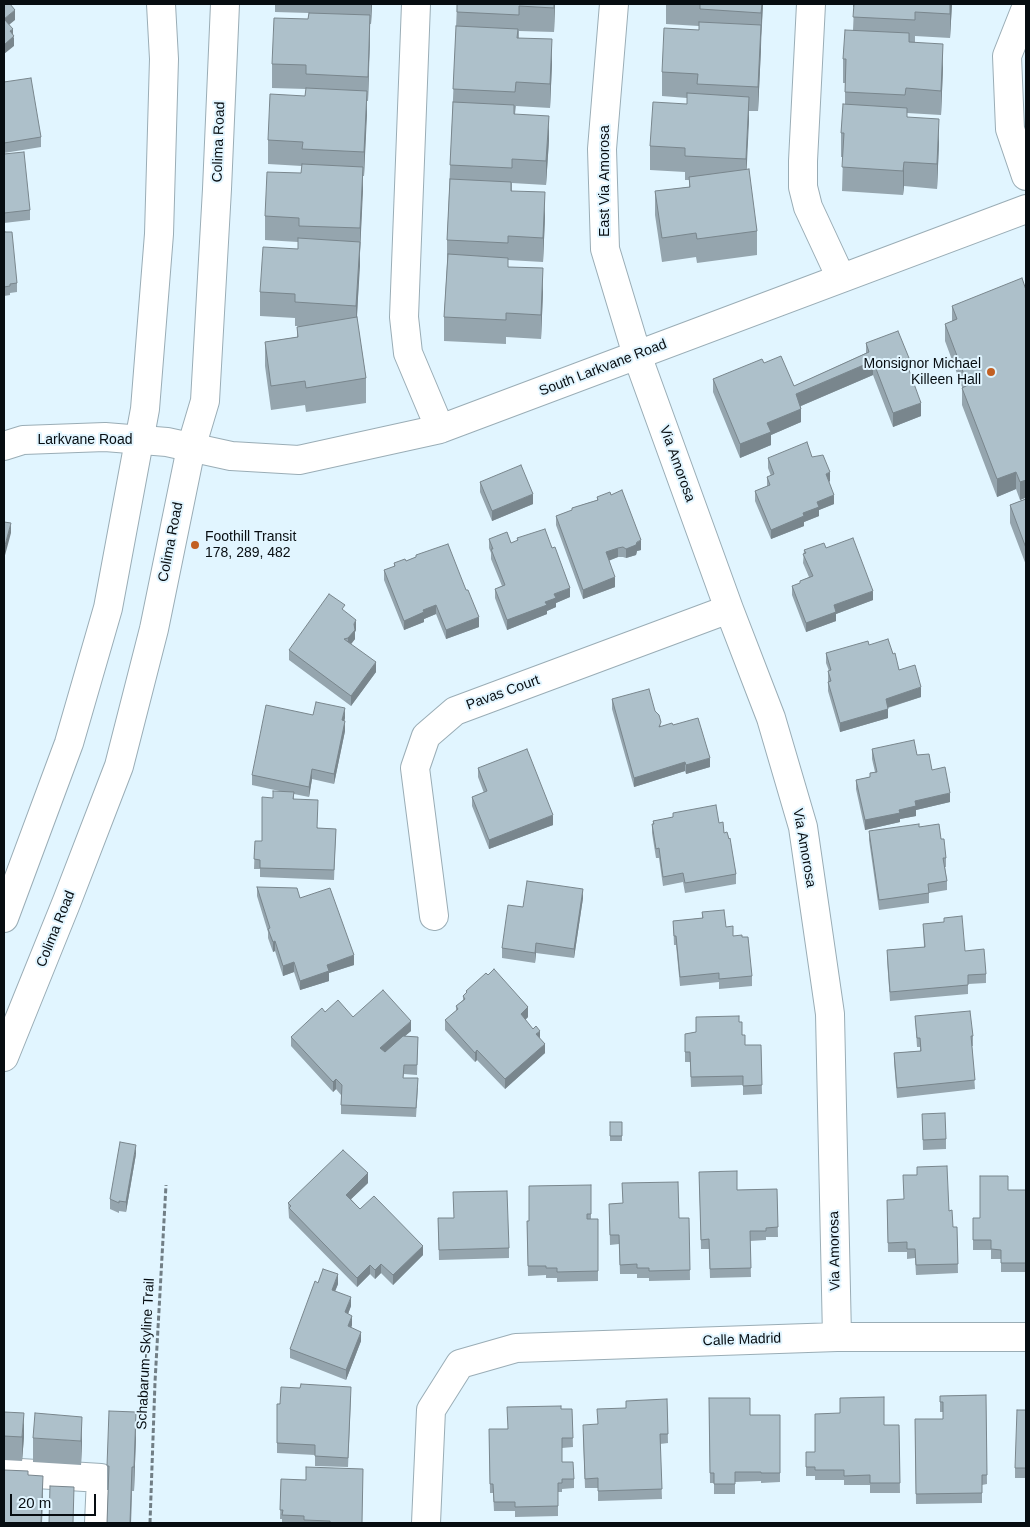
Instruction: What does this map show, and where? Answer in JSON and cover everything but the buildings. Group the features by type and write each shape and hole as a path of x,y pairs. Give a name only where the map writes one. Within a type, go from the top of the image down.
{"street":[{"path":"4,918 69,743 108,608 145,409 159,234 164,59 161,4"},
{"name":"Colima Road","path":"4,1057 119,766 154,629 179,445 205,400 218,189 225,4"},
{"path":"416,4 404,317 408,353 440,429"},
{"name":"East Via Amorosa","path":"614,4 602,149 605,249 637,355"},
{"path":"812,4 803,186 808,207 841,278"},
{"path":"1026,8 1007,56 1010,129 1026,176"},
{"name":"South Larkvane Road","path":"179,445 231,456 299,460 440,429 1026,208"},
{"name":"Via Amorosa","path":"637,355 771,718 803,827 830,1014 837,1337"},
{"name":"Larkvane Road","path":"4,446 23,440 105,437 179,445"},
{"name":"Pavas Court","path":"434,916 416,768 426,736 455,711 730,609"},
{"name":"Calle Madrid","path":"426,1523 431,1410 460,1364 516,1348 837,1337 1026,1337"},
{"path":"4,1472 101,1478 99,1523"}],"path":[{"name":"Schabarum-Skyline Trail","path":"150,1523 155,1382 166,1185"}],"place":[{"name":"Monsignor Michael Killeen Hall","path":"991,372"},
{"name":"Foothill Transit 178, 289, 482","path":"195,545"}]}
